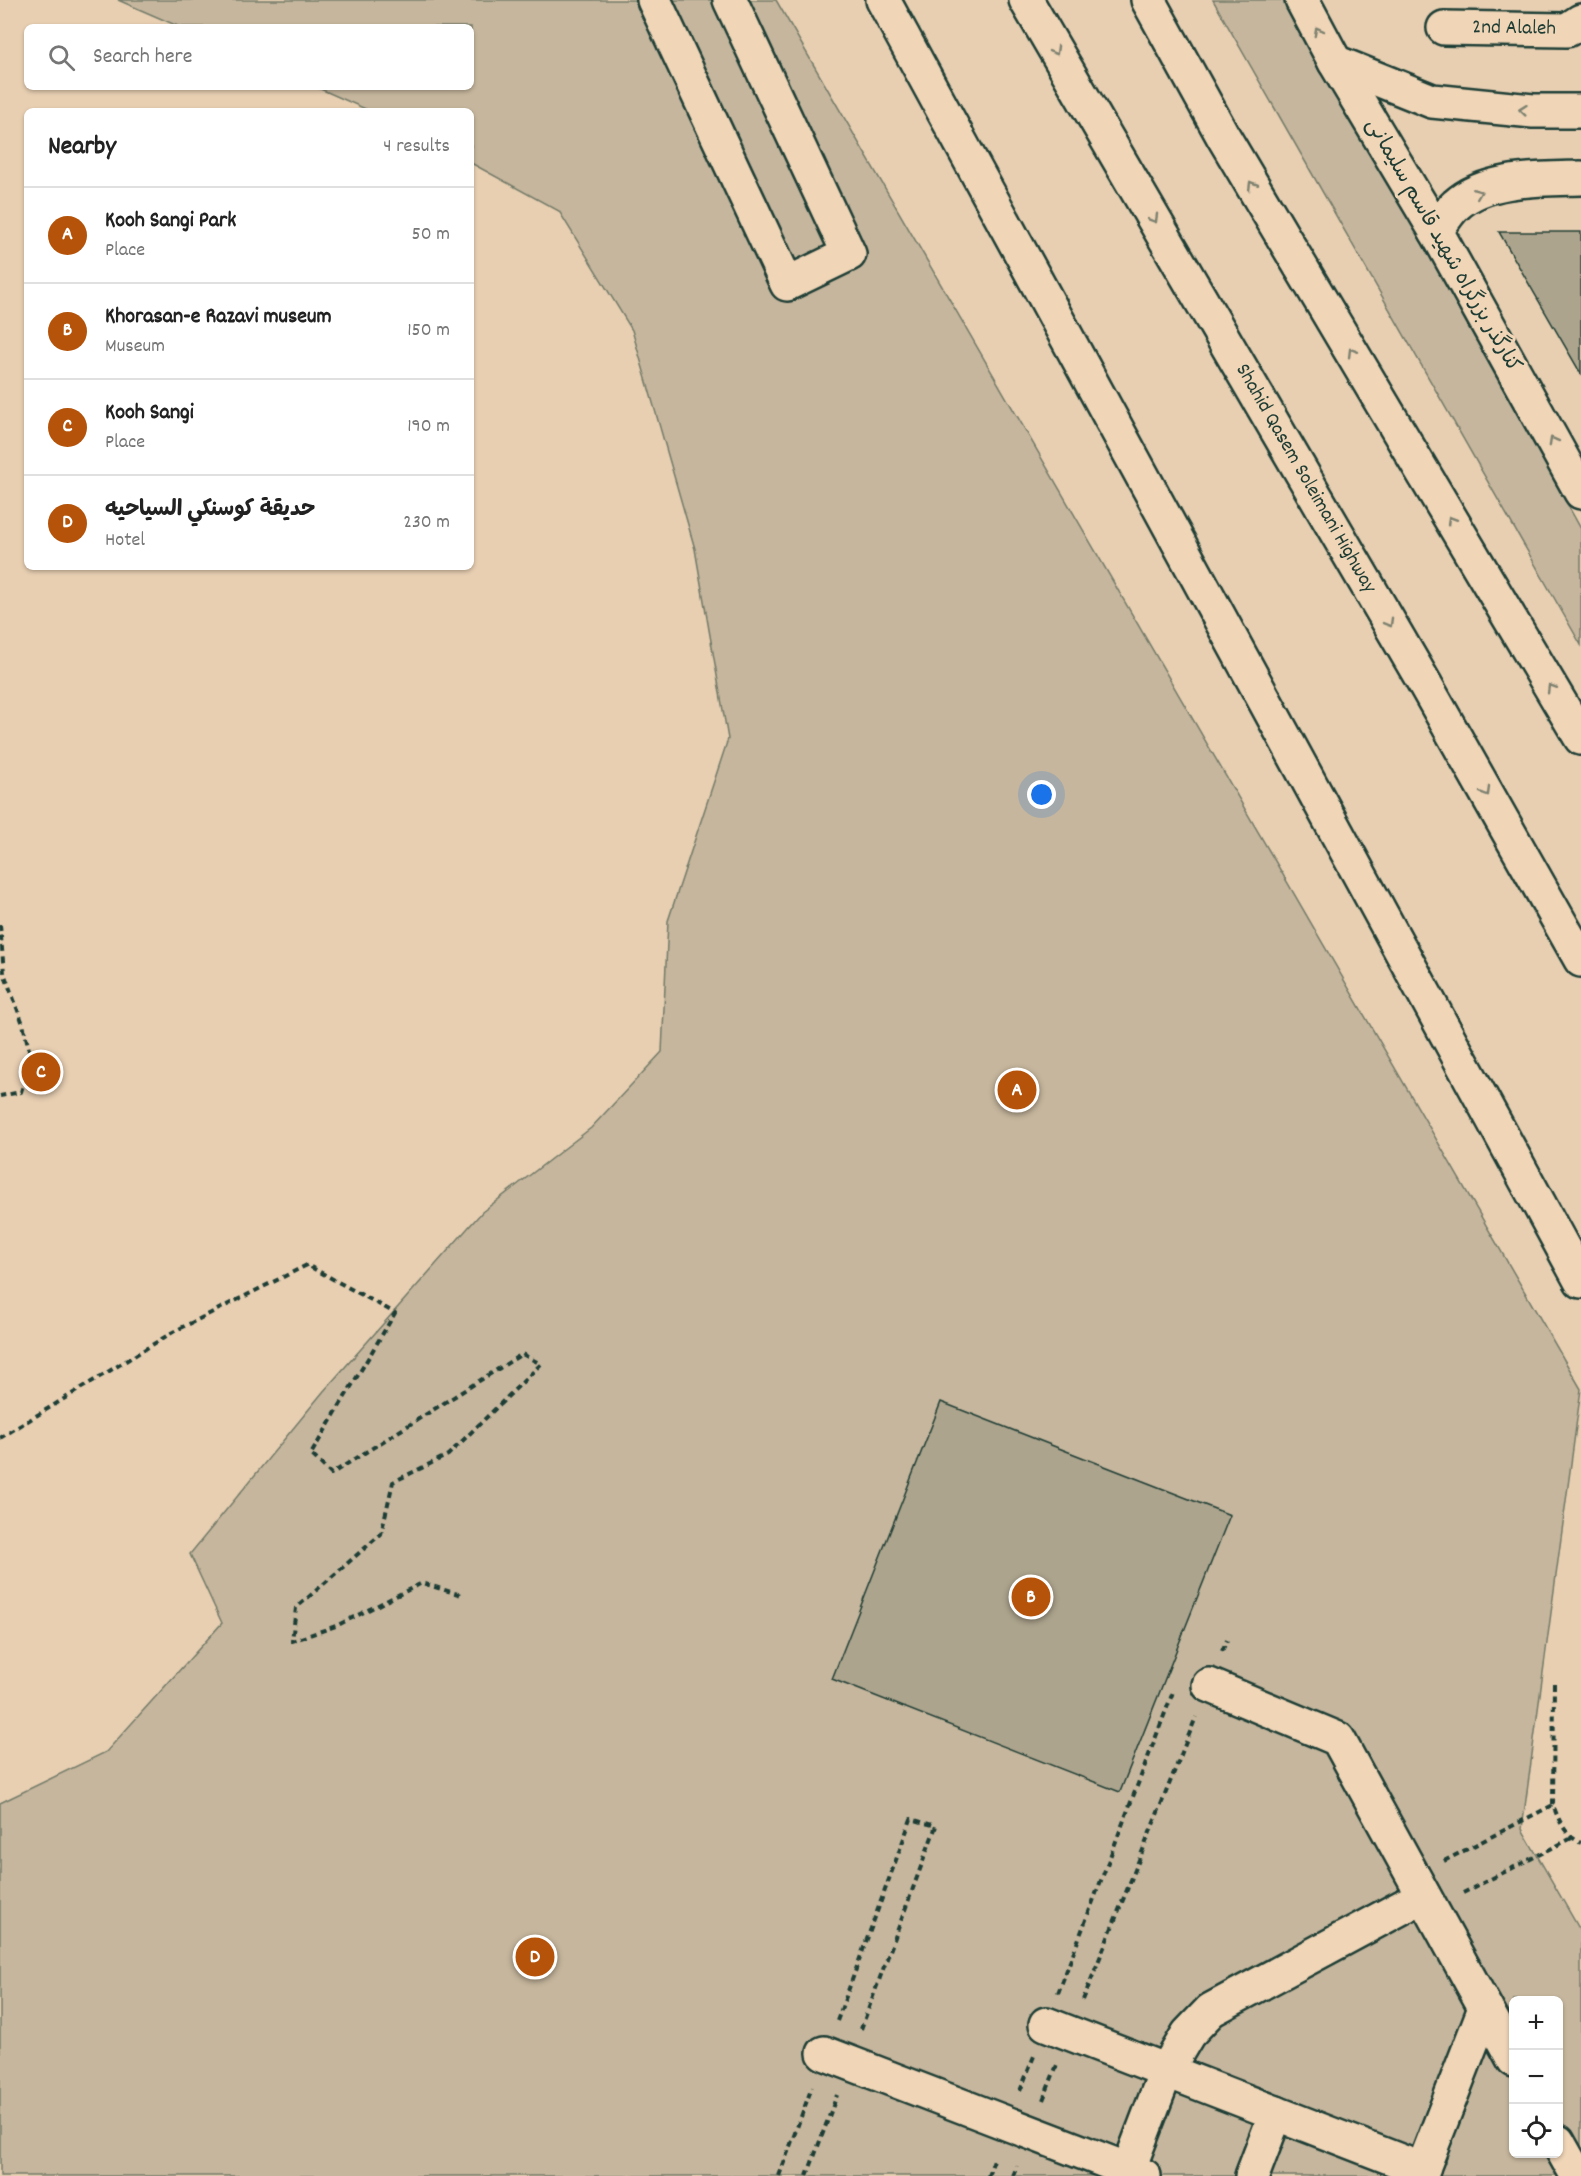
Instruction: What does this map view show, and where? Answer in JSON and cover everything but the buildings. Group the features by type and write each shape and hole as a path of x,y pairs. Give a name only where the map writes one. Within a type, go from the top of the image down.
{"main road":[{"path":"654,0 788,284 849,254 730,0"},
{"path":"883,0 1581,1281"},
{"name":"Shahid Qasem Soleimani Highway","path":"1026,0 1419,674 1581,960"},
{"path":"1148,0 1222,136 1581,738"},
{"name":"کنارگذر بزرگراه شهید قاسم سلیمانی","path":"1302,0 1335,62 1436,231 1581,492"},
{"name":"2nd Alaleh","path":"1444,28 1567,30 1581,21"},
{"path":"1335,62 1432,101 1533,111 1581,111"},
{"path":"1436,231 1455,206 1473,193 1518,180 1581,178"},
{"path":"1209,1685 1338,1739 1509,2051"},
{"path":"837,2058 1020,2127 1133,2174 1167,2071 1188,2034 1212,2010 1423,1894"},
{"path":"1058,2029 1276,2113 1421,2173 1485,2008"},
{"path":"1252,2176 1276,2113"},
{"path":"1563,2151 1577,2176"}],"path":[{"path":"0,925 4,973 31,1058 21,1092 0,1096"},
{"path":"0,1438 172,1332 307,1265 395,1313 311,1454 331,1474 522,1354 541,1364 448,1455 393,1482 381,1534 296,1608 292,1641 336,1626 422,1583 461,1595"},
{"path":"1013,2176 1020,2127 1058,2029 1227,1640"},
{"path":"1554,1683 1553,1805 1560,1823 1572,1838 1581,1843"},
{"path":"988,2176 1020,2127 1058,2029 1174,1688"},
{"path":"1423,1894 1553,1805"},
{"path":"779,2176 837,2058 936,1826 911,1819 837,2058 807,2176"},
{"path":"1423,1894 1572,1838"}],"shaded area":[{"path":"118,0 776,0 1581,1389 1522,1829 1581,1932 1581,2176 0,2176 0,1803 106,1752 222,1623 190,1554 323,1392 482,1212 591,1128 662,1052 668,921 728,739 695,549 632,330 559,211 474,165 474,108 363,108 323,90 474,90 474,24 173,24"},
{"path":"1213,0 1289,0 1581,529 1581,645"}],"place":[{"name":"Kooh Sangi","path":"41,1072"},
{"name":"Kooh Sangi Park","path":"1017,1090"},
{"name":"Khorasan-e Razavi museum","path":"1031,1597"},
{"name":"حديقة كوسنكي السياحيه","path":"535,1957"}]}
